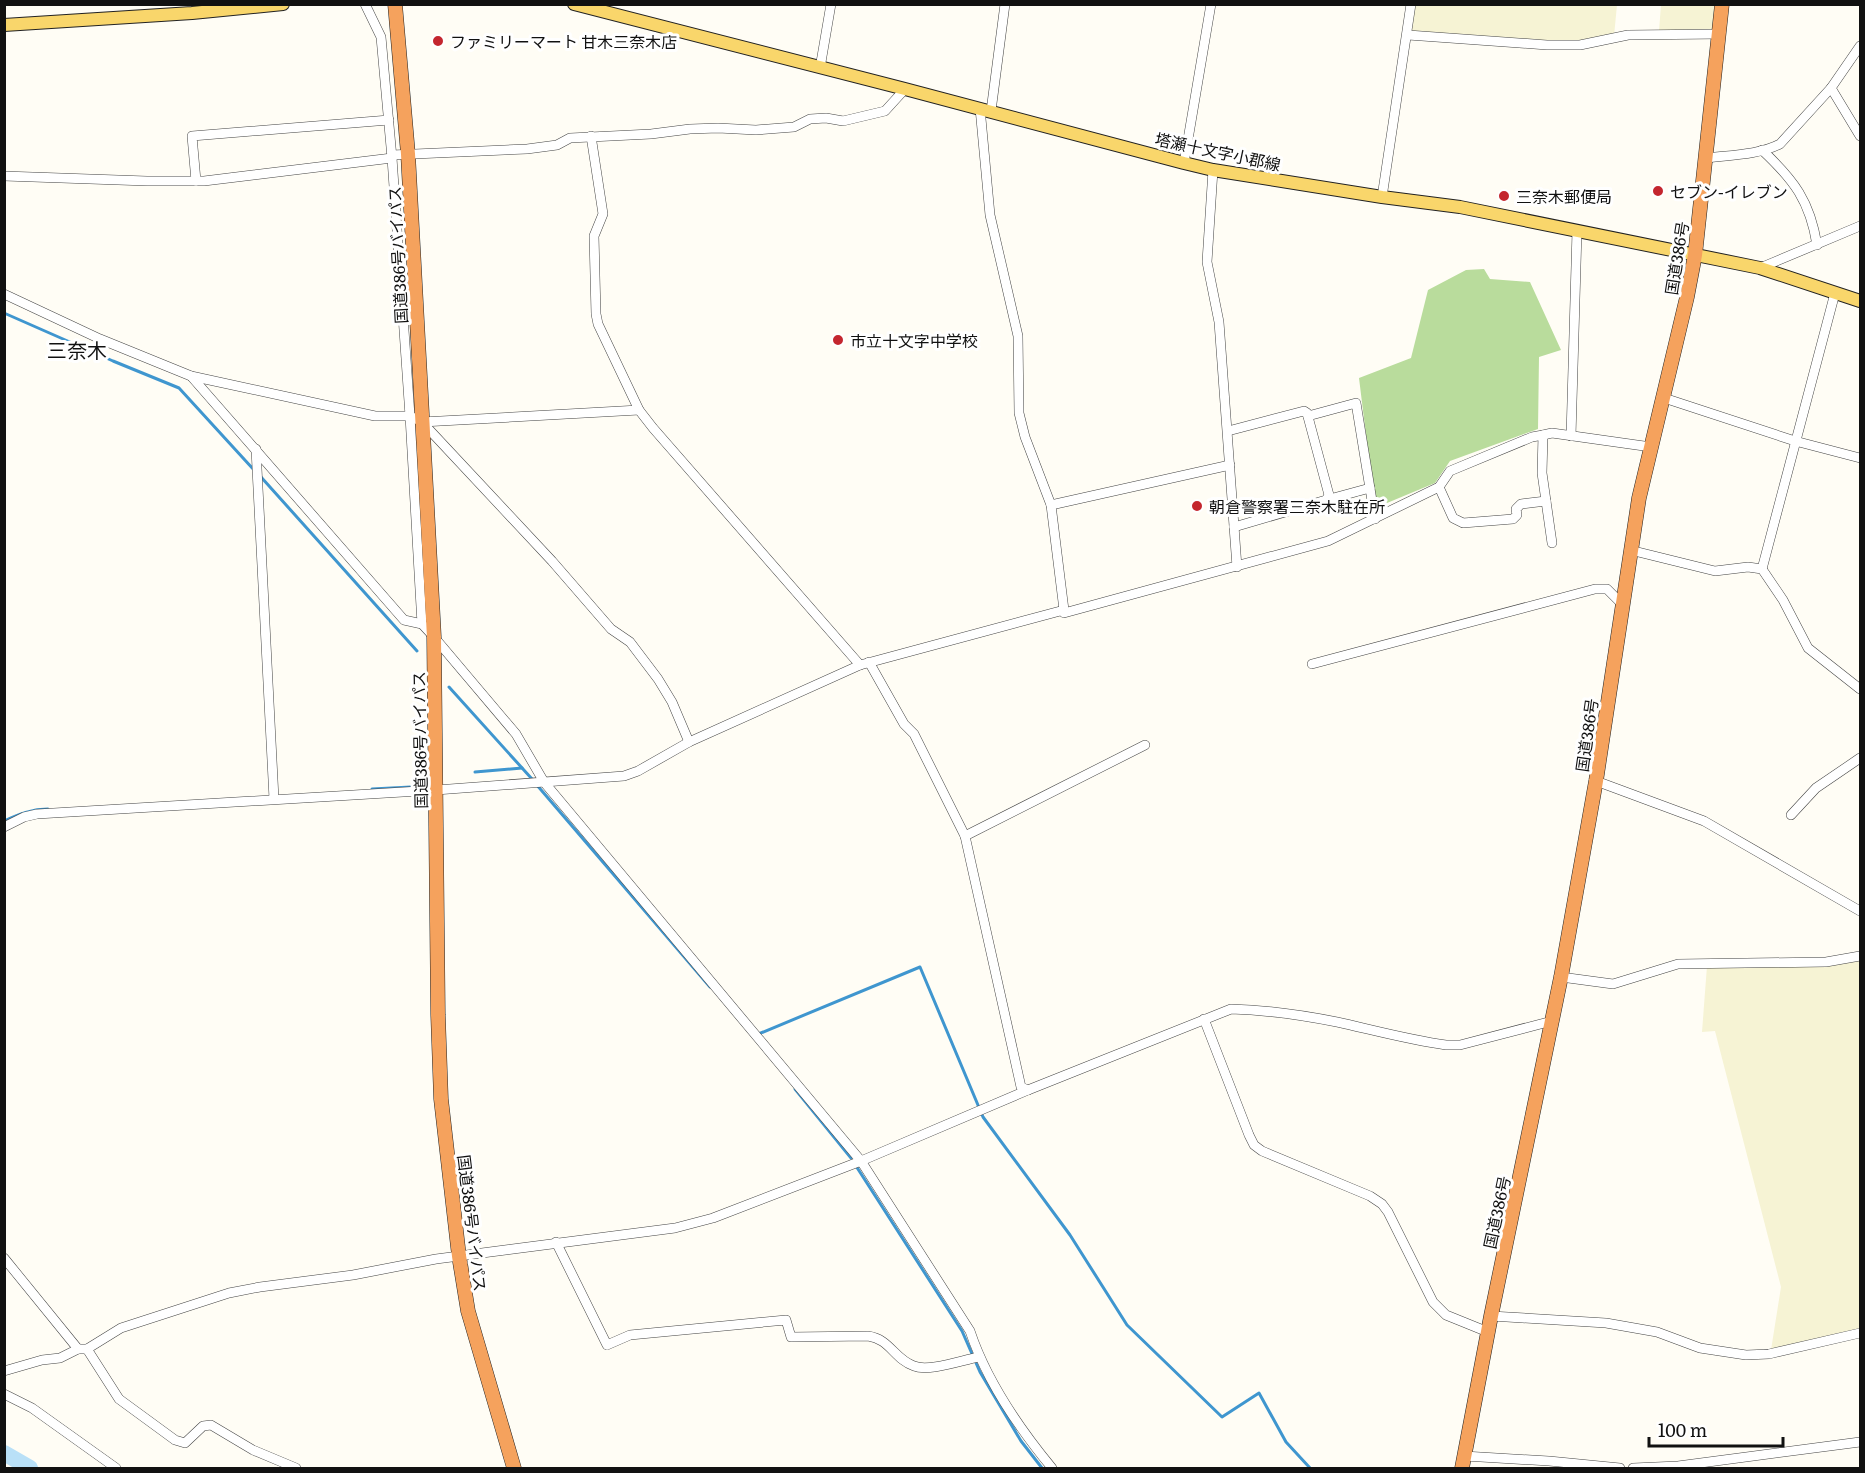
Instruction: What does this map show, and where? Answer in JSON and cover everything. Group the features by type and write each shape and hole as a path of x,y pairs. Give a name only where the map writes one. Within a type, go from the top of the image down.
{"highway":[{"name":"国道386号バイパス","path":"395,4 408,154 416,419 434,637 441,1099 459,1256 468,1311 514,1468"},
{"name":"国道386号","path":"1463,1462 1562,977 1596,781 1639,498 1665,398 1695,255 1722,4"}],"main road":[{"path":"4,25 191,9 283,4"},
{"name":"塔瀬十文字小郡線","path":"574,4 1213,170 1460,207 1760,268 1860,301"}],"street":[{"path":"365,4 381,37 389,120 416,419 422,624"},
{"path":"820,68 831,4"},
{"path":"1005,4 985,110 990,215 1018,336 1019,413 1025,437 1051,505 1064,613 1328,541 1439,487 1450,471 1532,437 1552,433 1651,447"},
{"path":"1184,163 1211,4"},
{"path":"1382,197 1411,4"},
{"path":"1408,35 1547,45 1580,45 1628,35 1719,34"},
{"path":"1706,158 1762,150 1780,144 1831,88 1860,46"},
{"path":"4,176 147,182 196,181 408,154 527,149 557,145 570,138 591,136 651,134 690,129 756,130 794,127 810,119 826,118 843,121 885,111 904,88"},
{"path":"1831,88 1860,136"},
{"path":"196,181 192,136 389,120"},
{"path":"591,136 603,214 594,236 598,324 639,410 865,664 904,724 914,734 964,836 1021,1087 1028,1090"},
{"path":"1762,150 1784,171 1807,205 1813,221 1817,245"},
{"path":"1213,170 1207,262 1219,322 1237,567"},
{"path":"1760,268 1860,226"},
{"path":"1571,436 1577,231"},
{"path":"1762,569 1835,293"},
{"path":"4,294 100,339 191,376 375,416 416,419 639,410"},
{"path":"191,376 404,620 422,624 434,637 516,734 544,782 861,1161 970,1331 979,1357 1002,1398 1052,1468"},
{"path":"1665,398 1795,441 1860,458"},
{"path":"1308,416 1356,403 1375,519"},
{"path":"1228,431 1304,411 1308,416 1329,495 1326,500"},
{"path":"416,419 552,561 611,629 630,642 672,702 688,742"},
{"path":"1543,435 1542,473 1552,543"},
{"path":"256,448 274,796"},
{"path":"1051,505 1230,465"},
{"path":"1439,487 1453,518 1463,523 1513,519 1517,516 1516,509 1521,504 1546,501"},
{"path":"1234,527 1370,488"},
{"path":"1630,550 1715,571 1748,567 1762,569 1783,600 1808,648 1860,689"},
{"path":"1312,664 1594,589 1607,590 1622,604"},
{"path":"4,827 24,817 37,814 274,796 436,790 624,776 638,771 688,742 865,664 1064,610"},
{"path":"964,836 1144,745"},
{"path":"1791,815 1816,788 1860,758"},
{"path":"1596,781 1704,821 1860,910"},
{"path":"1562,977 1613,984 1678,964 1826,962 1860,956"},
{"path":"4,1371 42,1360 60,1358 83,1349 121,1328 229,1293 459,1256 675,1228 698,1222 861,1161 1028,1090 1231,1009 1273,1011 1334,1021 1446,1045 1460,1045 1552,1021"},
{"path":"1204,1018 1254,1144 1262,1151 1370,1196 1382,1204 1433,1302 1440,1311 1488,1332"},
{"path":"556,1242 606,1345 630,1335 786,1320 792,1337 879,1337 905,1361 924,1368 979,1357"},
{"path":"4,1258 83,1349 119,1399 175,1440 185,1443 202,1426 211,1425 253,1450 296,1468"},
{"path":"1491,1316 1606,1323 1657,1332 1700,1348 1746,1355 1769,1354 1860,1333"},
{"path":"4,1394 32,1408 117,1468"},
{"path":"1634,1468 1678,1466 1860,1442"},
{"path":"1463,1462 1549,1461 1620,1468"}],"shaded area":[{"path":"1415,5 1617,5 1614,36 1578,42 1548,43 1411,32"},
{"path":"1661,5 1719,5 1717,32 1659,31"},
{"path":"1860,960 1860,1328 1771,1350 1781,1287 1715,1031 1702,1032 1707,966 1825,967"}],"green space":[{"path":"1484,269 1490,279 1530,282 1561,350 1539,357 1538,429 1450,461 1435,483 1375,508 1359,378 1411,358 1428,290 1466,270"}],"waterway":[{"path":"4,313 179,388 254,470"},
{"path":"261,477 417,651"},
{"path":"449,687 532,779"},
{"path":"475,772 522,768"},
{"path":"536,784 710,987"},
{"path":"372,789 411,787"},
{"path":"4,821 26,812 48,809"},
{"path":"756,1035 920,967 983,1117 1070,1235 1127,1325 1222,1417 1259,1393 1286,1442 1310,1468"},
{"path":"795,1089 851,1158"},
{"path":"856,1166 962,1331 980,1372 1021,1441 1042,1468"},
{"path":"4,1453 30,1468"}],"place":[{"name":"ファミリーマート 甘木三奈木店","path":"438,41"},
{"name":"セブン-イレブン","path":"1658,191"},
{"name":"三奈木郵便局","path":"1504,196"},
{"name":"市立十文字中学校","path":"838,340"},
{"name":"朝倉警察署三奈木駐在所","path":"1197,506"}],"district":[{"name":"三奈木","path":"77,349"}]}
